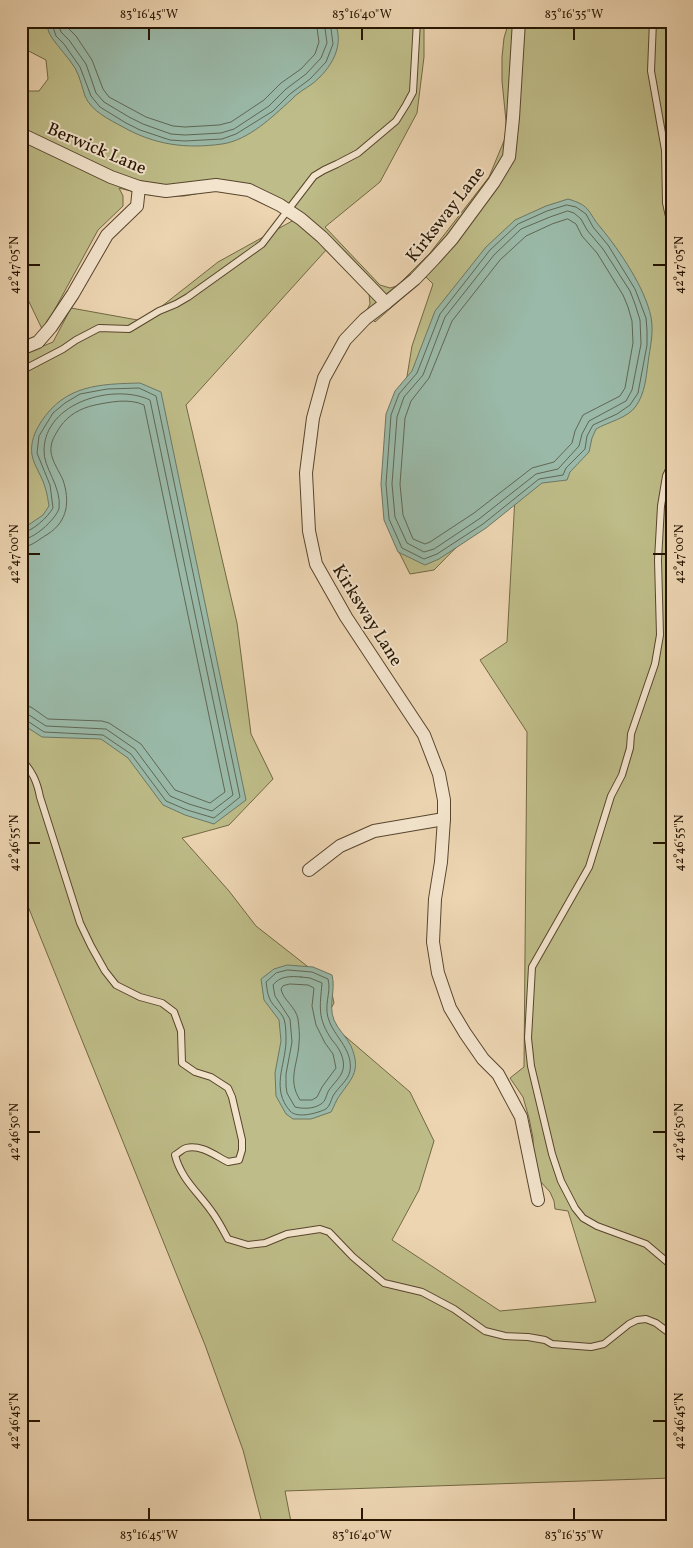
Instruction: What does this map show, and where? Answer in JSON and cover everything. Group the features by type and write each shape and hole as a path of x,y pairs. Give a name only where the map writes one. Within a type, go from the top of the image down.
{"street":[{"name":"Kirksway Lane","path":"519,21 516,37 514,118 509,157 494,182 452,239 415,279 365,318 345,340 324,378 313,418 306,473 309,531 316,564 331,591 424,735 439,774 444,800 444,819 441,862 435,899 434,942 438,973 450,1008 483,1059 498,1074 521,1117 538,1200"},
{"name":"Berwick Lane","path":"21,134 111,178 139,187 166,191 216,185 249,190 289,210 301,219 322,237 386,303"},
{"path":"21,349 38,342 51,327 73,294 107,235 137,206 139,187"},
{"path":"309,870 340,846 374,831 444,819"}],"lane":[{"path":"21,371 99,328 129,329 159,311 176,304 262,244 314,176 358,153 396,121 413,92 417,21"},
{"path":"653,21 651,71 665,150 666,204 672,230"},
{"path":"672,463 666,476 661,506 658,560 660,635 655,664 631,734 630,748 622,775 611,796 589,867 532,967 528,1038 531,1066 552,1154 561,1181 575,1208 583,1218 597,1226 646,1244 672,1266"},
{"path":"21,759 30,769 38,783 40,797 80,923 106,971 116,985 140,998 162,1003 174,1012 181,1031 182,1063 195,1072 211,1076 228,1088 232,1096 242,1140 239,1160 228,1162 208,1151 194,1148 186,1148 175,1155 178,1168 192,1189 212,1212 228,1239 248,1245 265,1243 287,1234 307,1230 329,1232 353,1256 384,1282 422,1292 454,1308 484,1332 505,1336 528,1337 545,1340 552,1344 591,1347 604,1344 629,1324 646,1319 656,1323 672,1335"}],"shaded area":[{"path":"21,21 424,21 424,57 417,113 380,182 325,227 380,285 390,288 397,286 430,253 489,177 506,136 502,57 504,38 509,21 672,21 672,1478 285,1491 292,1527 263,1527 243,1450 205,1345 21,889 21,359 24,354 53,342 71,308 143,321 218,262 294,220 255,196 217,190 184,196 164,196 142,194 119,188 123,196 123,206 98,230 43,331 21,285 21,91 39,91 48,79 46,60 21,47","holes":["327,249 369,294 370,304 366,312 375,322 426,277 433,284 412,346 401,413 394,542 410,574 434,570 490,513 515,497 507,642 480,660 527,732 524,1067 510,1078 523,1097 529,1118 533,1138 533,1165 540,1181 550,1192 555,1209 568,1211 596,1302 500,1311 392,1240 419,1190 434,1141 410,1092 325,1019 334,1003 330,984 256,926 229,891 182,838 229,825 273,779 251,734 237,623 186,405"]}],"water":[{"path":"44,21 334,21 338,39 335,56 319,78 251,133 232,142 222,144 183,146 147,138 96,111 85,96 75,68 51,36"},
{"path":"568,199 585,207 597,222 631,270 648,306 652,323 652,334 643,391 636,406 628,414 596,429 589,452 570,472 567,480 542,483 486,528 439,559 425,565 398,552 384,520 381,484 386,414 395,391 412,371 435,311 486,247 515,220 546,206"},
{"path":"140,383 161,392 246,800 214,824 185,815 163,805 128,758 101,739 42,737 21,722 21,530 43,515 49,506 44,483 32,455 34,437 50,410 61,400 72,394 97,386"},
{"path":"287,965 313,967 332,975 332,1014 354,1054 354,1073 331,1112 311,1119 293,1119 286,1114 276,1096 275,1073 281,1041 279,1020 264,1000 261,979 274,969"}]}
